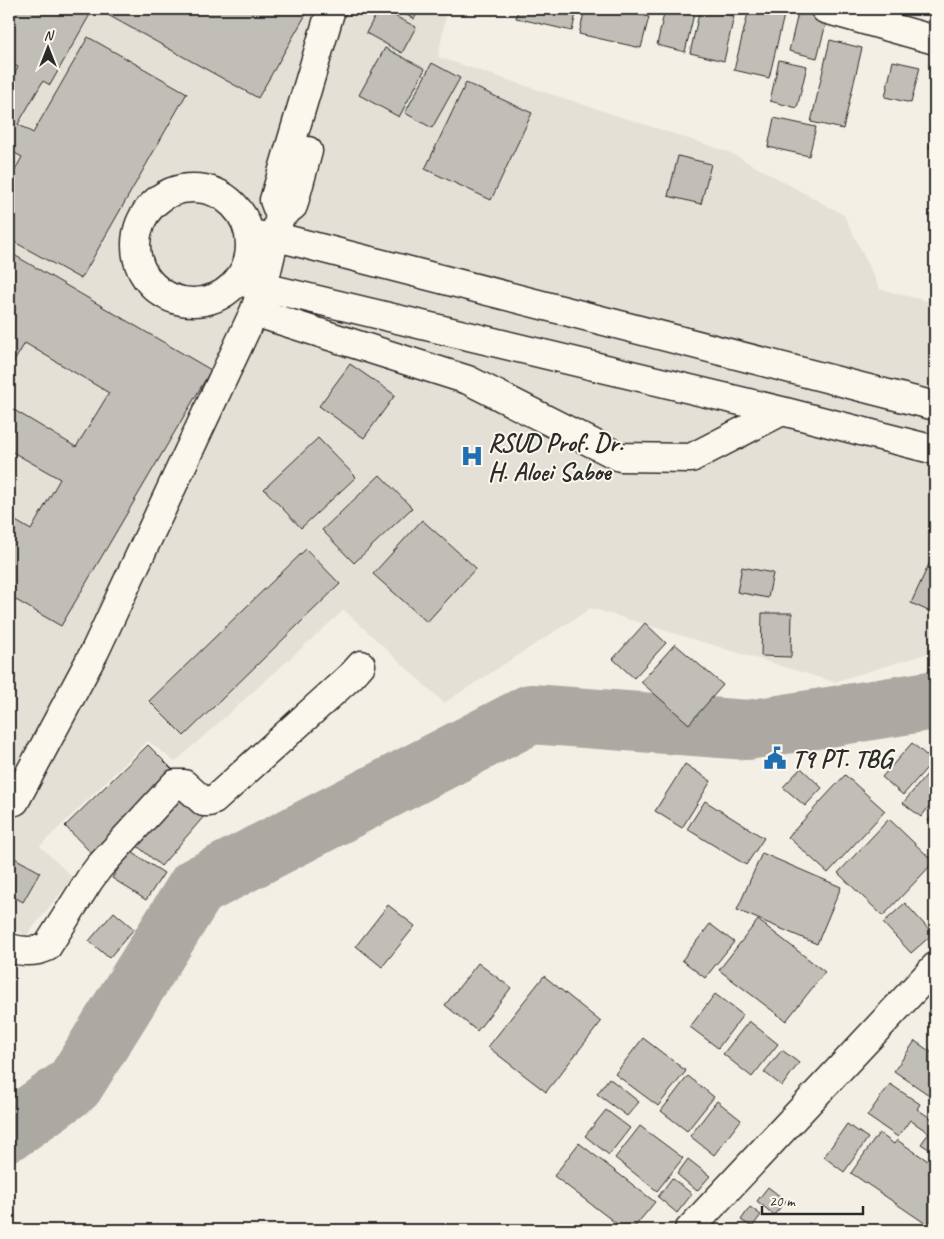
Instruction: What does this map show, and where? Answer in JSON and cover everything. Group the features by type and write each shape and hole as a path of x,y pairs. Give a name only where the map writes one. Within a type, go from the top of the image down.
{"street":[{"path":"15,801 94,651 254,312 251,284 268,230 293,206 323,96 312,72 331,9"},
{"path":"825,9 880,16 935,40"},
{"path":"935,406 285,239 244,219 235,205 221,195 206,190 190,188 174,191 160,199 147,210 139,224 136,239 136,256 142,271 151,284 164,294 179,301 196,302 212,299 226,292 251,284 782,410 935,450"},
{"path":"254,312 468,380 620,457 691,458 782,410"},
{"path":"9,948 37,952 47,948 99,867 175,784 184,784 204,802 214,800 361,665"},
{"path":"690,1230 935,968"}],"shaded area":[{"name":"RSUD Prof. Dr. H. Aloei Saboe","path":"9,9 447,9 438,57 729,152 844,215 880,289 935,303 935,651 834,682 591,608 444,703 344,610 175,762 148,741 40,846 73,878 26,936 9,926"}],"building":[{"path":"9,9 93,9 50,85 43,81 18,124 33,133 88,37 187,93 81,279 9,239 9,181 22,157 9,150 9,84 18,67 9,62"},
{"path":"97,9 309,9 258,98"},
{"path":"379,9 416,27 402,53 366,33"},
{"path":"395,9 420,9 414,19"},
{"path":"518,9 577,9 572,31 516,18"},
{"path":"585,9 614,9 649,17 641,48 579,34"},
{"path":"665,9 674,9 694,14 685,52 657,45"},
{"path":"700,9 734,16 724,61 690,53"},
{"path":"749,9 785,11 769,78 734,70"},
{"path":"799,9 816,9 829,12 817,58 789,51"},
{"path":"935,9 935,15 917,10"},
{"path":"830,40 862,48 843,129 811,122"},
{"path":"385,48 425,69 399,117 359,95"},
{"path":"779,60 807,66 797,108 770,101"},
{"path":"893,61 920,67 911,103 885,97"},
{"path":"432,63 460,78 432,128 405,113"},
{"path":"466,83 532,113 491,200 425,169"},
{"path":"774,118 816,127 809,156 768,147"},
{"path":"935,121 935,150 929,148"},
{"path":"678,156 711,164 701,204 668,196"},
{"path":"9,252 211,370 61,626 9,596 9,517 31,530 60,479 9,450 9,407 76,447 109,393 25,343 9,370"},
{"path":"350,364 395,395 364,438 319,406"},
{"path":"318,438 356,477 301,528 264,489"},
{"path":"380,475 412,508 354,563 322,530"},
{"path":"422,520 476,568 427,622 373,574"},
{"path":"306,549 340,584 184,736 149,701"},
{"path":"930,562 935,564 935,614 911,603"},
{"path":"742,567 773,573 768,598 737,592"},
{"path":"762,613 792,613 791,657 761,656"},
{"path":"645,623 666,643 634,678 613,659"},
{"path":"675,644 723,685 689,724 641,682"},
{"path":"912,743 933,761 903,795 882,777"},
{"path":"148,745 180,777 97,859 65,826"},
{"path":"685,764 711,781 682,828 655,811"},
{"path":"934,766 935,799 921,817 903,803"},
{"path":"801,768 822,788 805,806 783,787"},
{"path":"845,775 885,811 828,873 788,837"},
{"path":"180,791 206,814 161,866 135,844"},
{"path":"705,801 764,838 746,865 687,829"},
{"path":"935,810 935,826 928,821"},
{"path":"889,819 934,862 883,916 838,873"},
{"path":"130,851 164,873 146,900 112,878"},
{"path":"762,853 841,887 817,944 737,910"},
{"path":"9,855 40,872 23,902 9,894"},
{"path":"905,903 933,934 911,953 883,923"},
{"path":"388,905 415,926 382,967 356,946"},
{"path":"114,912 134,929 109,958 89,941"},
{"path":"758,920 825,972 786,1021 719,970"},
{"path":"710,924 734,942 705,978 682,960"},
{"path":"478,963 511,988 477,1031 445,1005"},
{"path":"544,976 601,1022 546,1092 488,1047"},
{"path":"715,994 743,1015 718,1048 690,1027"},
{"path":"749,1021 778,1044 752,1077 723,1054"},
{"path":"643,1038 686,1071 658,1106 615,1074"},
{"path":"915,1041 935,1055 935,1099 894,1071"},
{"path":"782,1050 799,1063 782,1086 764,1072"},
{"path":"688,1076 714,1097 687,1131 661,1111"},
{"path":"609,1078 639,1102 627,1116 597,1094"},
{"path":"890,1084 920,1104 917,1109 935,1121 935,1153 921,1144 929,1133 910,1120 898,1137 867,1116"},
{"path":"717,1101 741,1120 714,1155 690,1136"},
{"path":"606,1110 630,1128 609,1155 585,1136"},
{"path":"847,1124 868,1138 844,1172 824,1157"},
{"path":"640,1126 683,1158 657,1191 615,1158"},
{"path":"879,1133 894,1144 897,1140 934,1165 935,1163 935,1230 851,1173"},
{"path":"579,1143 655,1202 632,1230 625,1230 554,1176"},
{"path":"688,1159 710,1176 697,1191 677,1174"},
{"path":"672,1178 692,1194 677,1213 658,1197"},
{"path":"768,1187 786,1201 774,1215 757,1201"},
{"path":"750,1207 761,1215 752,1227 741,1220"},
{"path":"809,1223 821,1230 805,1230"}],"waterway":[{"path":"9,1131 74,1085 197,887 531,714 748,730 935,700"}],"place":[{"name":"RSUD Prof. Dr. H. Aloei Saboe","path":"472,456"},
{"name":"T9 PT. TBG","path":"775,758"}]}
